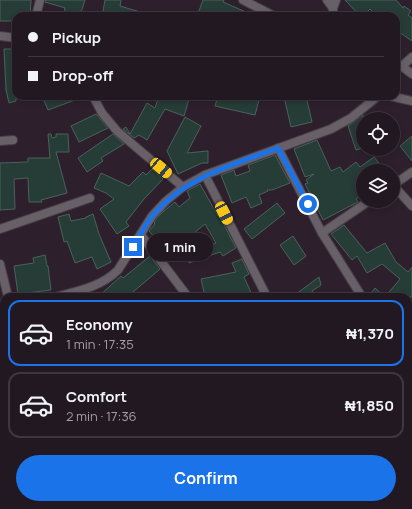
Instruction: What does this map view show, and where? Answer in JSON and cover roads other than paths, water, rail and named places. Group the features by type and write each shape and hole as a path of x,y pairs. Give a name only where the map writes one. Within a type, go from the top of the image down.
{"street":[{"path":"37,12 40,0"},
{"path":"243,0 266,12"},
{"path":"327,0 334,8"},
{"path":"0,36 12,38"},
{"path":"400,63 412,57"},
{"path":"400,65 412,74"},
{"path":"400,98 412,101"},
{"path":"95,100 102,113 117,131 183,187"},
{"path":"86,293 104,282 118,270 152,216 166,201 183,187 206,175 331,129 351,118 373,100"},
{"path":"0,141 13,140"},
{"path":"278,148 322,233 360,293"},
{"path":"400,180 412,172"},
{"path":"206,175 265,293"},
{"path":"400,193 412,206"},
{"path":"0,229 90,198"},
{"path":"322,233 359,208"},
{"path":"140,235 185,293"},
{"path":"0,264 7,293"}]}
